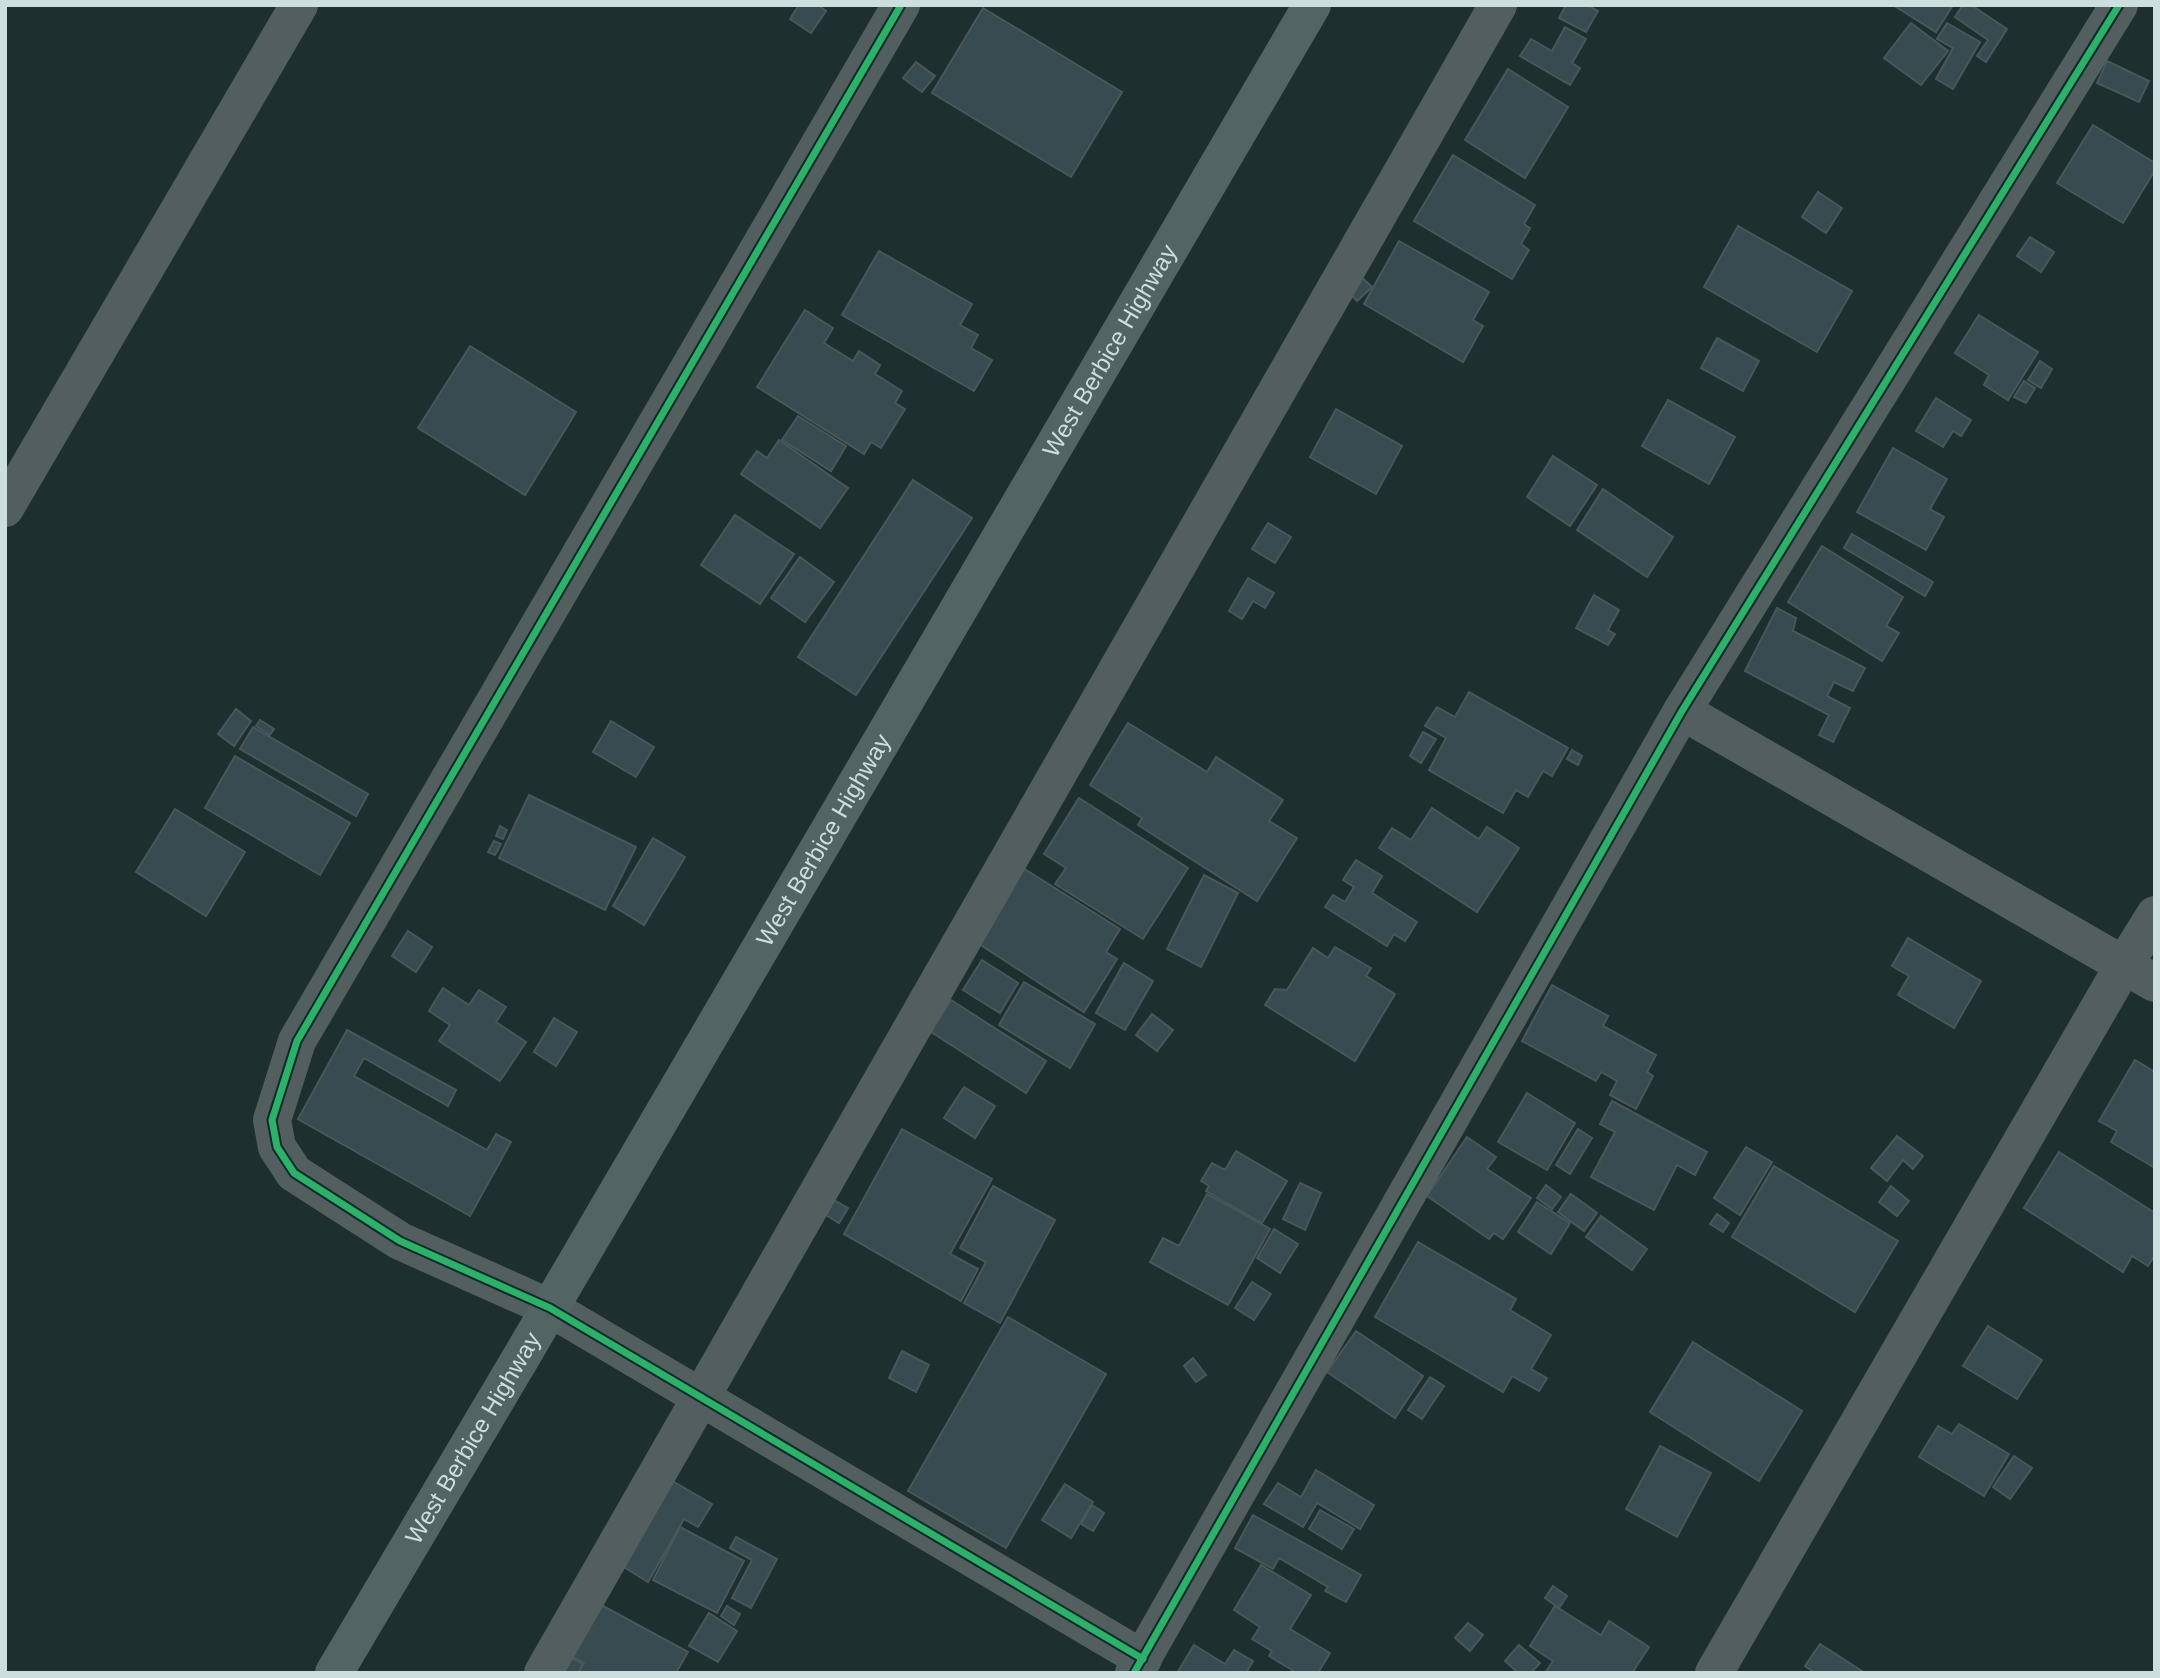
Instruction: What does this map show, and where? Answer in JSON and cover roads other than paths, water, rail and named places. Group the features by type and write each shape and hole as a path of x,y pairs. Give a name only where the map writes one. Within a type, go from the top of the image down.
{"main road":[{"name":"West Berbice Highway","path":"334,1673 1312,5"}],"street":[{"path":"5,508 299,5"},
{"path":"901,5 297,1041 272,1119 277,1147 294,1173 400,1241 550,1308 1139,1666 1682,712 2119,5"},
{"path":"543,1673 1498,5"},
{"path":"1682,712 2139,974"},
{"path":"1714,1673 2139,974 2155,915"}]}
